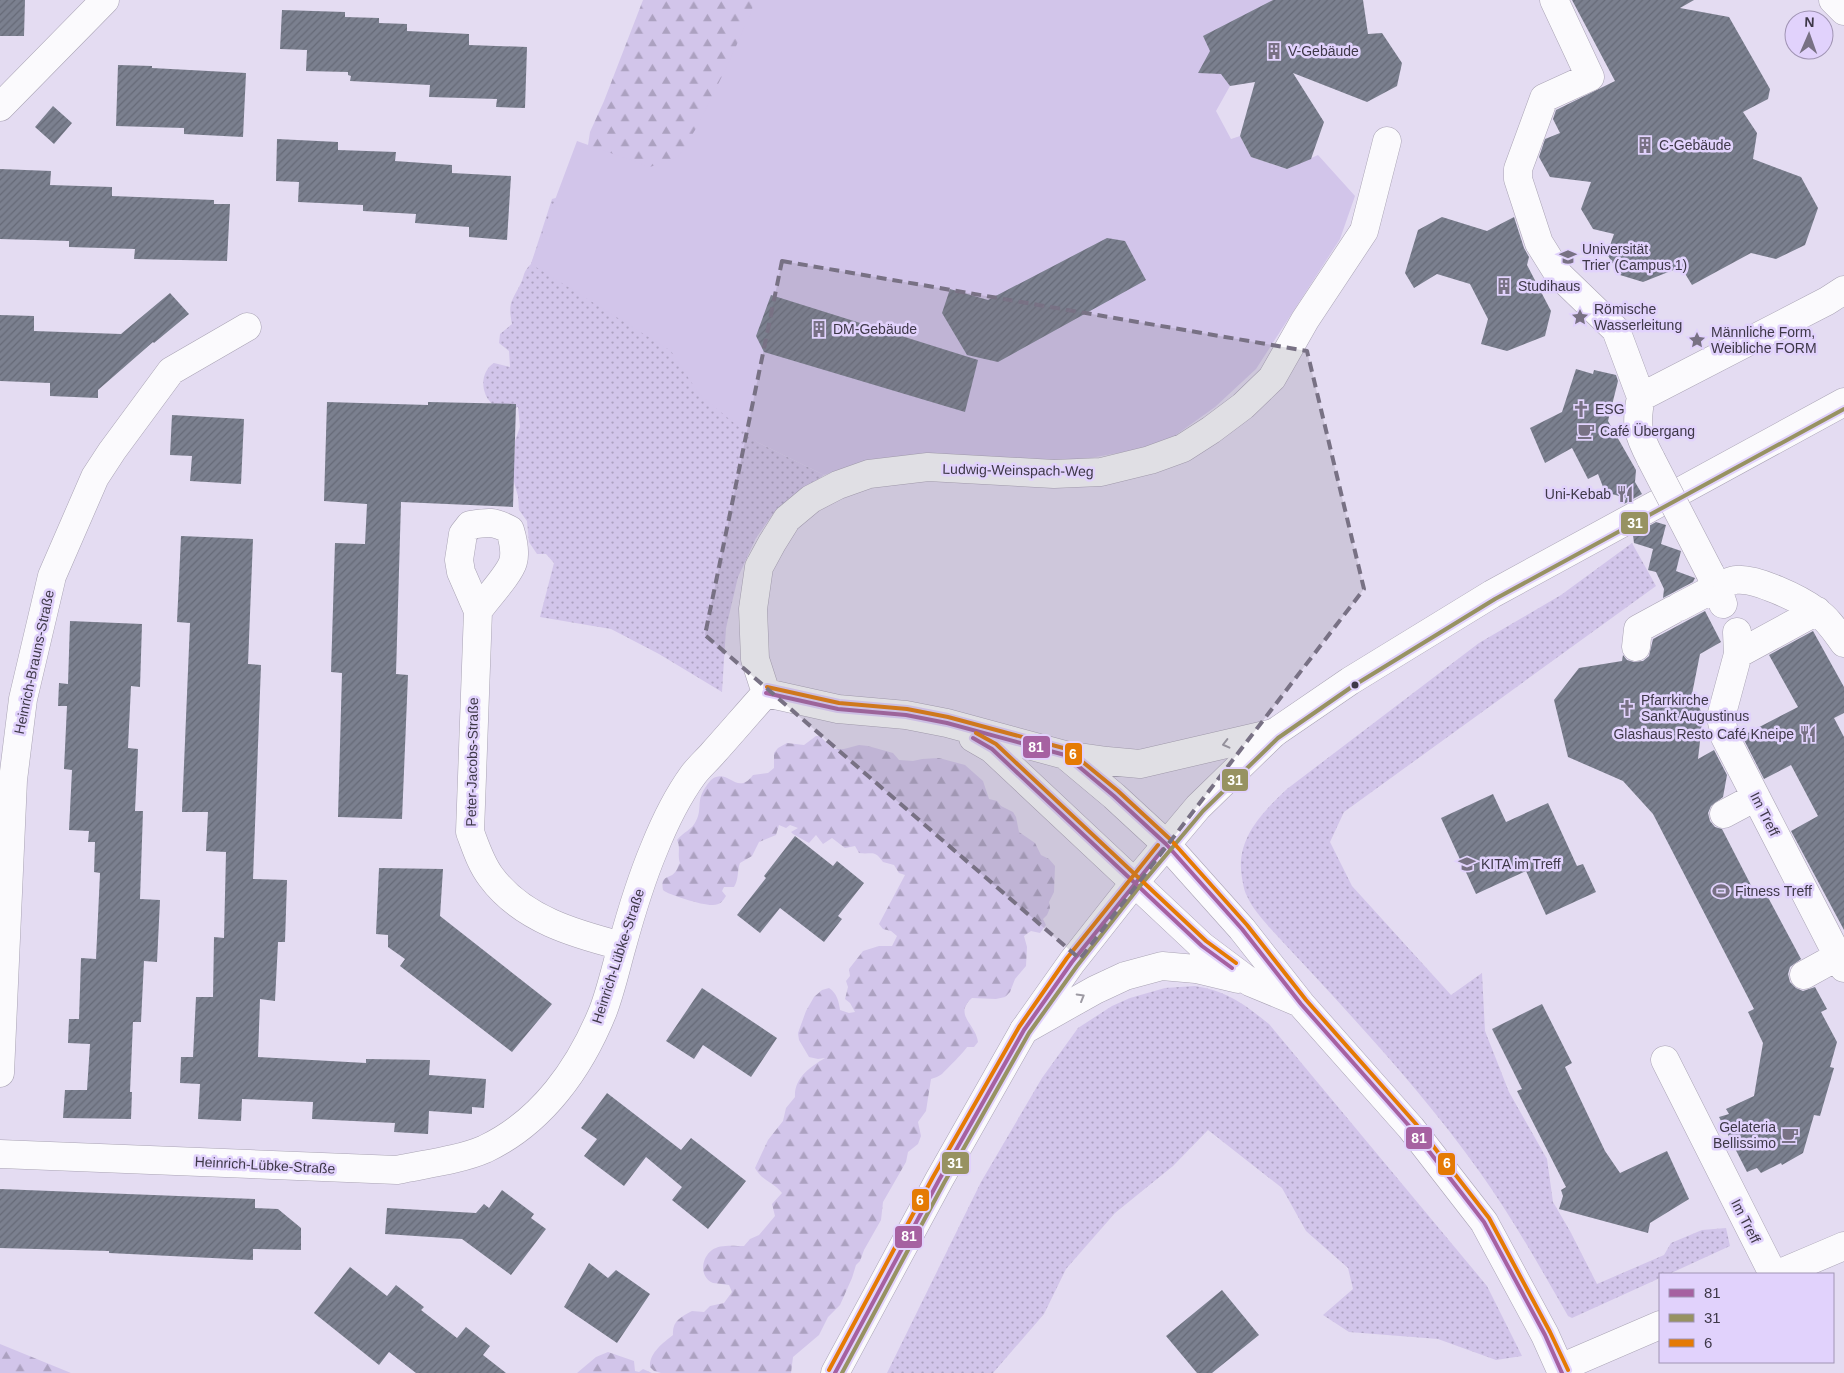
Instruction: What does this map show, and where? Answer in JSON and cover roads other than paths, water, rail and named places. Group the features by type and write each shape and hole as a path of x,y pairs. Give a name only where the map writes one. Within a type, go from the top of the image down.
{"street":[{"path":"0,107 105,0"},
{"path":"1554,0 1590,77 1544,98 1518,169 1518,179 1539,244 1559,275 1616,330 1641,397 1637,416 1638,432 1717,588"},
{"path":"1833,0 1844,12"},
{"name":"Ludwig-Weinspach-Weg","path":"766,693 755,659 753,609 759,567 787,519 811,499 838,485 869,474 928,467 1054,474 1101,472 1150,460 1183,448 1243,406 1272,378 1305,320 1364,231 1387,142"},
{"path":"1641,397 1827,301 1844,290"},
{"name":"Heinrich-Brauns-Straße","path":"0,1073 13,780 23,699 52,576 95,477 171,371 247,327"},
{"path":"835,1373 939,1180 1024,1030 1072,962 1166,844 1198,807 1274,733 1358,676 1492,594 1844,402"},
{"path":"1636,647 1638,629 1735,580 1760,584 1780,591 1817,611 1832,626 1844,643"},
{"name":"Peter-Jacobs-Straße","path":"478,611 470,832 478,855 490,876 500,888 526,910 544,920 583,936 622,946"},
{"name":"Im Treff","path":"1817,611 1744,643 1721,716 1725,736 1842,959"},
{"path":"766,693 838,708 906,715 947,723 1065,755 1140,764 1274,733"},
{"name":"Heinrich-Lübke-Straße","path":"0,1154 397,1170 450,1159 484,1149 511,1134 533,1117 552,1098 568,1078 584,1050 603,1011 639,889 654,847 673,808 693,775 766,693"},
{"path":"947,723 992,749 1202,946 1250,982"},
{"path":"1065,755 1114,796 1166,844 1242,929 1301,1004 1410,1128 1484,1222 1545,1335 1561,1370 1659,1325"},
{"path":"1724,814 1756,797"},
{"path":"1804,975 1842,959"},
{"path":"1024,1030 1095,990 1125,976 1162,966 1196,968 1250,982 1301,1004"},
{"name":"Im Treff","path":"1665,1060 1772,1273"},
{"path":"1780,1273 1844,1246"}],"place":[{"name":"V-Gebäude","path":"1274,51"},
{"name":"C-Gebäude","path":"1645,145"},
{"name":"Universität Trier (Campus 1)","path":"1568,257"},
{"name":"Studihaus","path":"1504,286"},
{"name":"Römische Wasserleitung","path":"1580,317"},
{"name":"DM-Gebäude","path":"819,329"},
{"name":"Männliche Form, Weibliche FORM","path":"1697,340"},
{"name":"ESG","path":"1581,409"},
{"name":"Café Übergang","path":"1586,431"},
{"name":"Uni-Kebab","path":"1625,494"},
{"name":"Pfarrkirche Sankt Augustinus","path":"1627,708"},
{"name":"Glashaus Resto Café Kneipe","path":"1808,734"},
{"name":"KITA im Treff","path":"1467,864"},
{"name":"Fitness Treff","path":"1721,891"},
{"name":"Gelateria Bellissimo","path":"1790,1135"}]}
